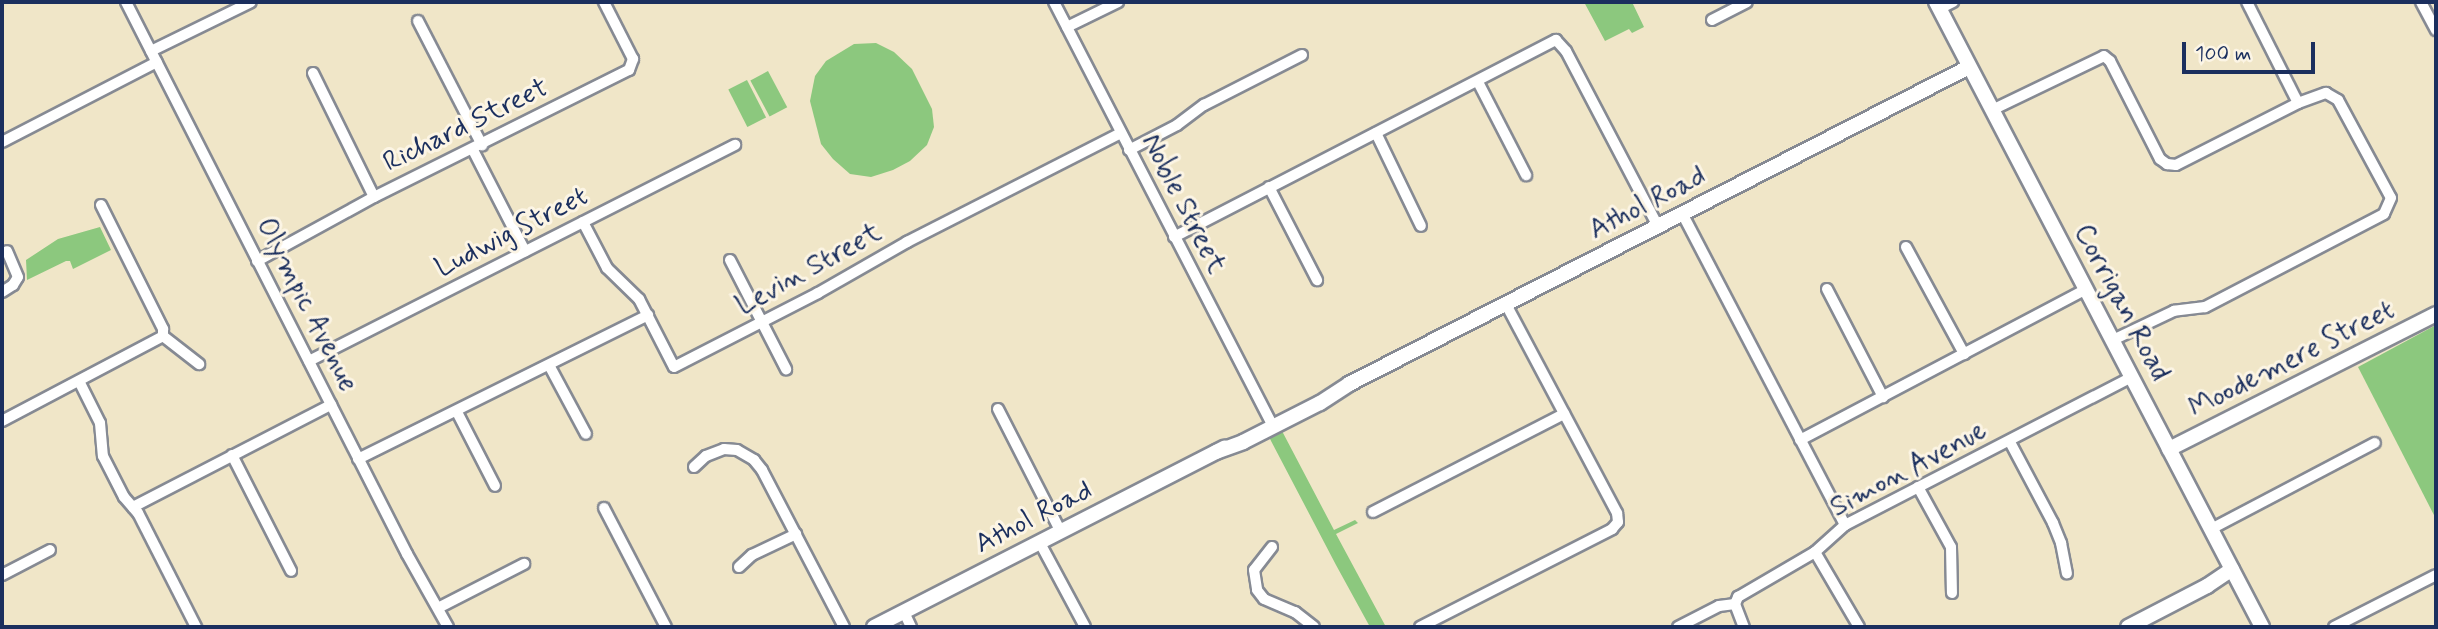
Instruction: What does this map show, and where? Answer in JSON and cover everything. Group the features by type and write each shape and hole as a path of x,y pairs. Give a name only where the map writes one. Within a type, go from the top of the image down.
{"main road":[{"name":"Corrigan Road","path":"1942,4 1969,67 2262,627"},
{"name":"Athol Road","path":"874,627 1969,67"},
{"name":"Moodemere Street","path":"2169,449 2436,314"},
{"path":"2127,627 2234,573"}],"street":[{"name":"Olympic Avenue","path":"126,2 358,459 448,627"},
{"path":"152,51 251,2"},
{"name":"Richard Street","path":"257,261 374,197 629,70 633,59 604,2"},
{"name":"Noble Street","path":"1054,2 1271,424"},
{"path":"1068,27 1118,2"},
{"path":"1712,20 1747,2"},
{"path":"2247,2 2298,103"},
{"path":"2421,2 2436,30"},
{"path":"418,21 525,251"},
{"path":"1174,237 1556,40 1566,51 1658,226"},
{"path":"1992,110 2106,51 2153,149 2167,164 2188,162 2298,103 2326,93 2338,100 2391,198 2384,214 2204,307 2174,311 2113,340"},
{"path":"1129,150 1177,125 1204,105 1302,55"},
{"path":"2,142 157,62"},
{"path":"313,73 374,197"},
{"path":"1478,82 1526,175"},
{"path":"1376,133 1421,226"},
{"name":"Levin Street","path":"583,222 607,268 639,299 674,367 907,242 1121,134"},
{"name":"Ludwig Street","path":"309,361 735,145"},
{"path":"1269,187 1317,280"},
{"path":"101,205 163,329 163,336"},
{"path":"1682,213 1845,525"},
{"path":"1906,247 1964,354"},
{"path":"2,292 13,285 18,277 8,251"},
{"path":"730,260 764,321 786,369"},
{"path":"1827,289 1883,397"},
{"path":"1800,440 2087,289"},
{"path":"1420,627 1612,528 1618,522 1617,513 1506,304"},
{"path":"358,459 648,315"},
{"path":"163,336 199,364"},
{"path":"2,421 163,336"},
{"path":"550,365 586,434"},
{"name":"Simon Avenue","path":"1678,627 1719,606 1735,604 1738,597 1815,552 1845,525 2132,377"},
{"path":"79,381 100,423 103,456 196,627"},
{"path":"133,507 331,405"},
{"path":"998,409 1061,532"},
{"path":"457,412 495,486"},
{"path":"1373,512 1564,414"},
{"path":"2010,442 2053,523 2061,543 2067,573"},
{"path":"2211,528 2375,443"},
{"path":"694,467 706,456 719,450 737,450 750,456 762,470 844,627"},
{"path":"233,456 292,571"},
{"path":"1918,487 1951,547 1952,593"},
{"path":"604,508 666,627"},
{"path":"739,567 752,555 796,534"},
{"path":"1040,543 1085,627"},
{"path":"1272,547 1254,570 1257,590 1264,598 1296,612 1314,627"},
{"path":"2,575 50,550"},
{"path":"1815,552 1859,627"},
{"path":"438,608 524,564"},
{"path":"2334,627 2436,575"},
{"path":"1735,604 1744,627"},
{"path":"904,612 911,627"}],"green space":[{"path":"1584,2 1632,2 1644,27 1632,33 1629,29 1605,41"},
{"path":"876,43 894,52 912,69 932,109 934,127 927,145 910,161 871,177 850,174 833,159 821,144 810,101 815,76 826,61 854,44"},
{"path":"768,71 787,107 770,117 750,80"},
{"path":"747,80 766,117 747,127 728,90"},
{"path":"100,227 111,250 73,269 70,261 66,261 27,280 26,260 58,239"},
{"path":"2436,325 2436,519 2358,367"},
{"path":"1282,431 1334,530 1355,520 1358,523 1336,534 1386,627 1370,627 1336,565 1269,437"}]}
